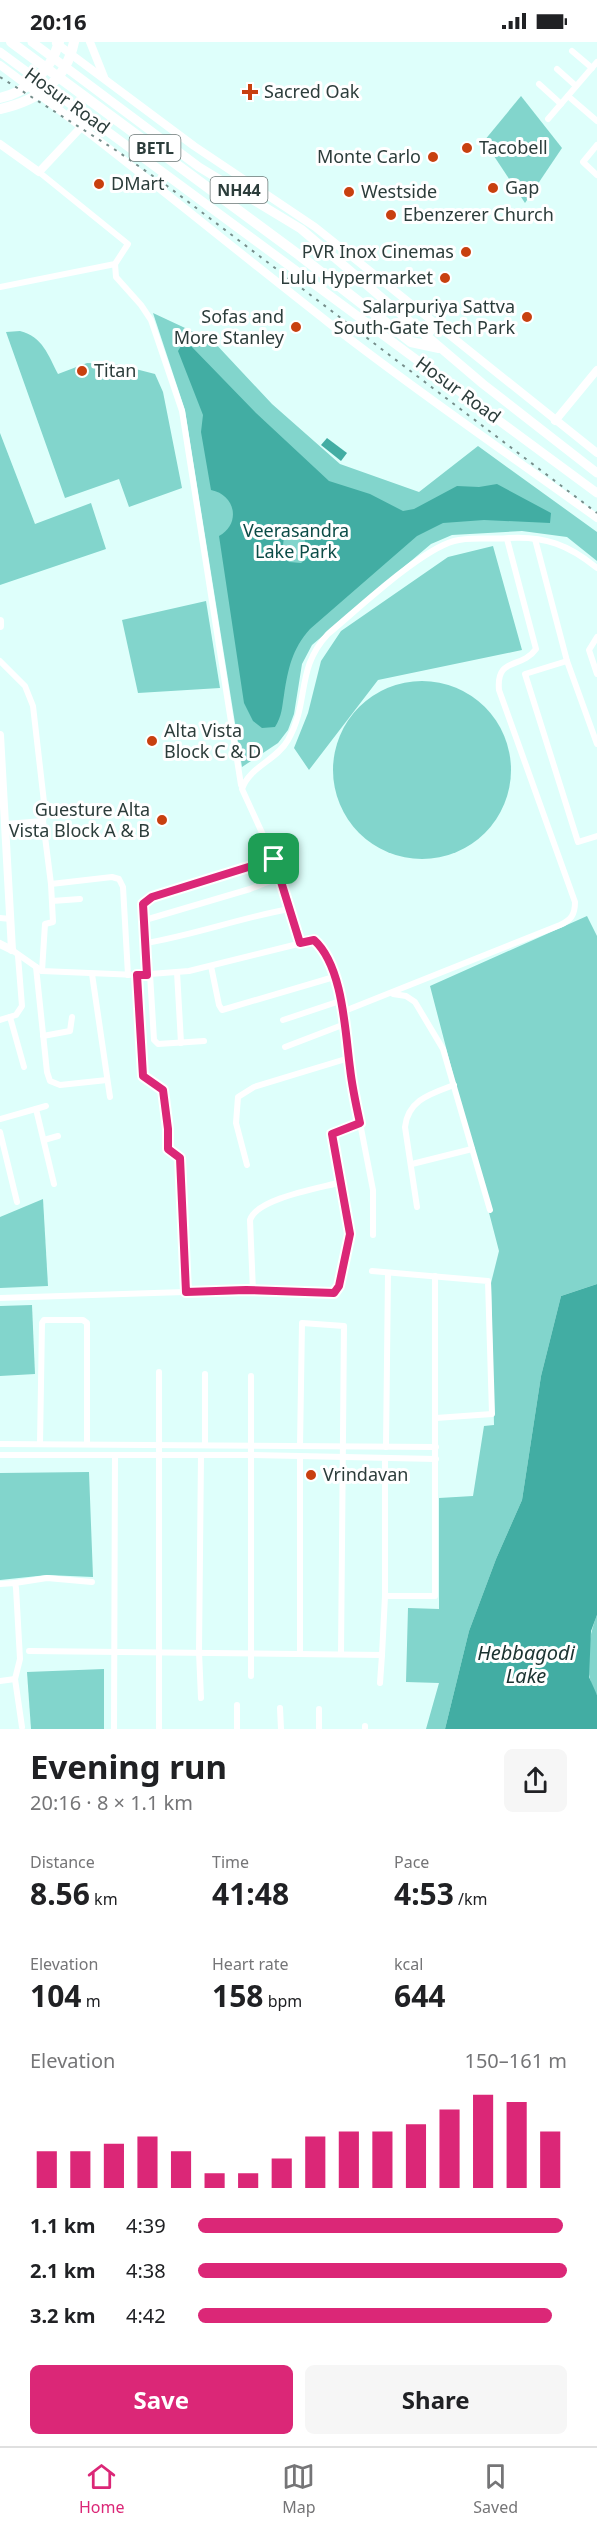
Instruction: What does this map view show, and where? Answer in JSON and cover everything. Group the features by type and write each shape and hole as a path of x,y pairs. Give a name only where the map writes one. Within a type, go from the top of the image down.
{"highway":[{"name":"BETL","path":"10,42 299,255 411,342 439,348"},
{"name":"Hosur Road","path":"32,42 199,167 301,229 439,348 597,473"},
{"path":"0,98 18,92 39,77 49,66 57,42"},
{"path":"0,109 32,100 44,91 63,69 74,42"},
{"name":"Hosur Road","path":"0,52 597,493"},
{"path":"426,336 436,324"},
{"path":"534,447 545,434"}],"street":[{"path":"57,42 194,146 315,227 597,453"},
{"path":"90,42 105,78"},
{"path":"548,119 596,64 573,51"},
{"path":"0,65 82,126 331,324 465,424 597,518"},
{"path":"557,69 576,86"},
{"path":"539,84 561,104"},
{"path":"568,96 597,121"},
{"path":"39,172 89,118"},
{"path":"0,144 39,172 128,244 115,264 116,277 151,320 182,411 242,789 274,859 300,943"},
{"path":"597,145 583,162 597,175"},
{"path":"0,287 115,264"},
{"path":"555,421 597,370"},
{"path":"242,789 245,778 287,742 299,717 309,660 316,647 328,634 413,564 440,547 454,541 507,538 547,540 577,551 597,568"},
{"path":"342,1012 560,925 572,917 575,910 575,902 499,690 498,677 502,668 531,657 536,649 507,538"},
{"path":"536,539 567,661 597,744"},
{"path":"0,621 0,626"},
{"path":"597,637 589,650 597,674"},
{"path":"0,661 25,686 33,706 45,808 43,821 53,922 45,924 39,969 47,1072 54,1085 107,1080"},
{"path":"567,661 525,674 578,842 597,836"},
{"path":"0,735 11,918 22,1006 20,1011 0,1020"},
{"path":"45,808 60,808"},
{"path":"6,824 43,821"},
{"path":"204,1041 158,1044 153,1040 143,904 152,897 274,859"},
{"path":"51,884 112,877 119,879 123,887 128,975"},
{"path":"145,920 250,889 280,877"},
{"path":"52,901 80,899"},
{"path":"146,943 186,936 228,921 289,909"},
{"path":"0,918 11,918"},
{"path":"0,944 39,969 137,975 177,972 211,966 314,940 324,949 334,977 345,1024 373,1190 373,1235"},
{"path":"211,966 222,1010 334,977"},
{"path":"177,972 181,1043"},
{"path":"92,974 110,1097"},
{"path":"137,975 143,1076 163,1090 168,1149 180,1158 186,1292"},
{"path":"393,993 406,996 415,1002 443,1049 490,1210"},
{"path":"283,1020 340,1001"},
{"path":"10,1017 24,1067"},
{"path":"43,1036 70,1031 72,1017"},
{"path":"285,1047 345,1024"},
{"path":"247,1165 236,1123 238,1097 254,1087 349,1058"},
{"path":"417,1207 405,1127 410,1108 429,1094 454,1085"},
{"path":"0,1119 46,1106"},
{"path":"36,1109 54,1184"},
{"path":"0,1298 186,1292 334,1293 339,1286 350,1234 332,1134 360,1123"},
{"path":"0,1132 17,1202"},
{"path":"44,1140 58,1136"},
{"path":"412,1164 472,1149"},
{"path":"253,1291 250,1220 252,1213 274,1201 342,1182"},
{"path":"372,1272 488,1281 492,1414 436,1418"},
{"path":"386,1447 388,1273"},
{"path":"385,1596 435,1596 435,1276"},
{"path":"40,1444 42,1323 44,1320 83,1320 87,1323 87,1444"},
{"path":"300,1446 302,1323 344,1326 341,1654"},
{"path":"159,1372 161,1455 159,1729"},
{"path":"205,1374 205,1445"},
{"path":"251,1676 252,1376"},
{"path":"0,1444 436,1447"},
{"path":"0,1455 251,1455 436,1459"},
{"path":"114,1729 115,1455"},
{"path":"201,1455 199,1652 201,1698"},
{"path":"300,1456 300,1654"},
{"path":"380,1683 385,1596 386,1458"},
{"path":"0,1584 47,1578 92,1582"},
{"path":"15,1583 20,1659 15,1679 22,1727"},
{"path":"29,1651 382,1655"},
{"path":"0,1681 15,1679"},
{"path":"237,1705 237,1729"},
{"path":"280,1708 281,1729"},
{"path":"319,1729 320,1709"}],"green space":[{"path":"521,96 562,148 525,203 484,141"},
{"name":"Veerasandra Lake Park","path":"153,313 213,341 272,404 340,464 419,492 478,446 597,532 597,561 567,537 522,531 452,535 431,544 312,645 302,664 294,714 288,730 278,743 242,767 185,410"},
{"path":"20,331 39,342 58,374 87,363 116,364 155,374 163,392 182,488 129,507 119,479 65,498 6,332"},
{"path":"0,433 35,524 91,503 106,549 0,585"},
{"path":"493,546 522,650 378,680 309,770 294,748 308,713 321,661 341,631 448,557"},
{"path":"206,601 220,688 138,693 122,620"},
{"path":"422,681 456,688 485,707 504,736 511,770 504,804 485,833 456,852 422,859 388,852 359,833 340,804 333,770 340,736 359,707 388,688"},
{"path":"587,916 597,936 597,1284 561,1296 541,1376 522,1500 496,1559 469,1631 445,1729 426,1729 439,1683 406,1682 408,1608 439,1609 439,1498 473,1496 484,1426 494,1425 491,1283 499,1251 430,986"},
{"path":"43,1199 48,1286 0,1288 0,1217"},
{"path":"32,1305 35,1374 0,1376 0,1306"},
{"path":"89,1472 93,1577 47,1575 0,1580 0,1473"},
{"path":"597,1615 597,1695 589,1677 588,1655"},
{"path":"104,1669 104,1729 31,1729 27,1672"}],"water":[{"name":"Veerasandra Lake Park","path":"185,343 190,345 256,413 329,481 370,494 403,511 414,509 457,486 479,487 497,484 551,513 550,523 484,520 443,523 417,536 310,629 299,644 292,660 277,723 275,727 262,728 253,721 244,703 219,536 231,524 233,510 226,498 211,490 201,432 203,415 178,351","holes":["294,528 305,541 307,558 301,563 289,562 282,555 284,536"]},
{"path":"327,438 347,453 341,461 321,445"},
{"name":"Hebbagodi Lake","path":"597,1284 597,1615 591,1631 589,1677 597,1695 597,1729 445,1729 469,1631 496,1559 522,1500 541,1376 561,1296"}],"railway":[{"path":"0,77 117,151 170,188 597,513"}],"place":[{"name":"Sacred Oak","path":"250,92"},
{"name":"Tacobell","path":"467,148"},
{"name":"Monte Carlo","path":"433,157"},
{"name":"DMart","path":"99,184"},
{"name":"Gap","path":"493,188"},
{"name":"Westside","path":"349,192"},
{"name":"Ebenzerer Church","path":"391,215"},
{"name":"PVR Inox Cinemas","path":"466,252"},
{"name":"Lulu Hypermarket","path":"445,278"},
{"name":"Salarpuriya Sattva South-Gate Tech Park","path":"527,317"},
{"name":"Sofas and More Stanley","path":"296,327"},
{"name":"Titan","path":"82,371"},
{"name":"Alta Vista Block C & D","path":"152,741"},
{"name":"Guesture Alta Vista Block A & B","path":"162,820"},
{"name":"Vrindavan","path":"311,1475"}],"route":[{"path":"274,859 300,943 314,940 324,949 334,977 342,1012 360,1123 332,1134 350,1234 339,1286 334,1293 246,1290 186,1292 180,1158 168,1149 163,1090 143,1076 137,975 147,975 143,904 145,900 152,897 274,859"}]}
